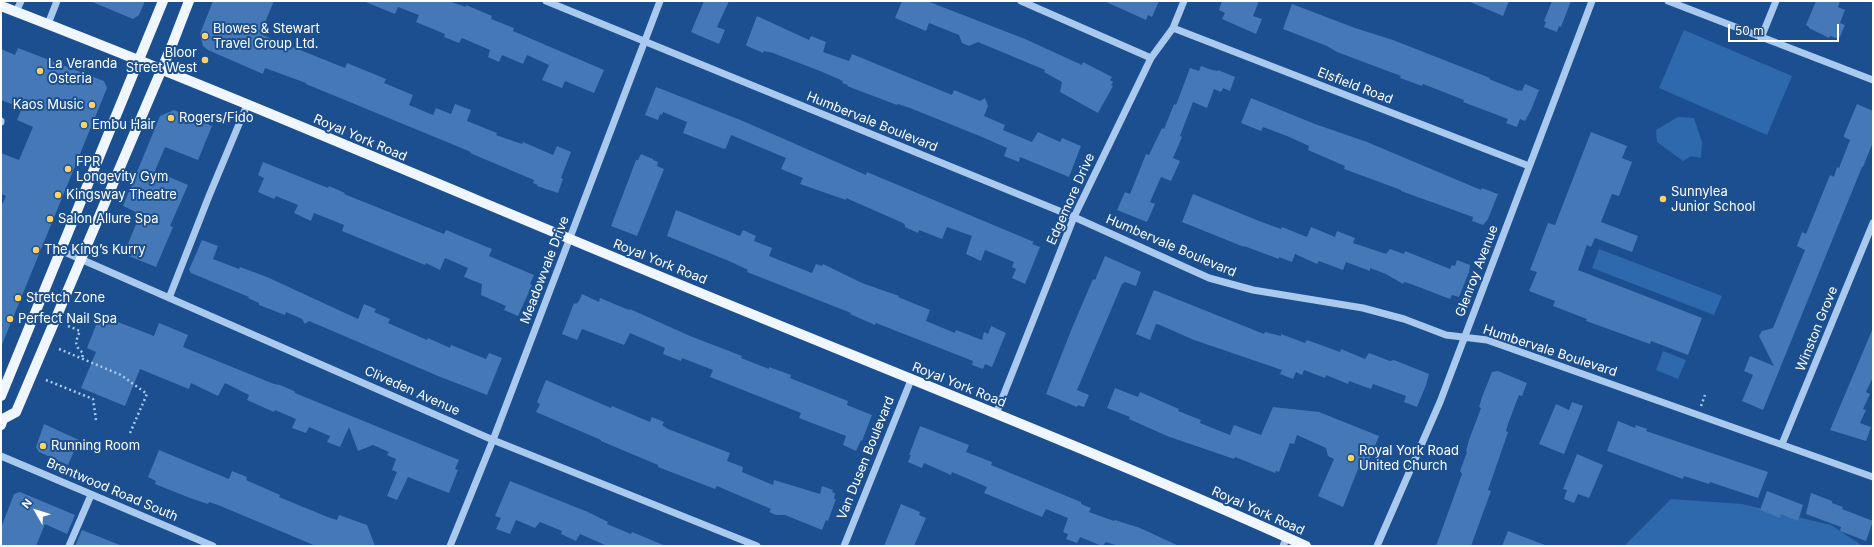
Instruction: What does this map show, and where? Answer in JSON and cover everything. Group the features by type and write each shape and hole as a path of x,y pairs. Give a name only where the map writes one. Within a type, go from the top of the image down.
{"main road":[{"path":"1,396 163,1"},
{"path":"2,419 16,412 82,260 189,1"},
{"name":"Royal York Road","path":"1,4 16,12 162,69 569,239 996,414 1285,542 1306,546"}],"street":[{"path":"16,12 21,1"},
{"path":"48,24 57,1"},
{"name":"Humbervale Boulevard","path":"546,1 1074,217 1209,278 1230,285 1291,298 1363,308 1404,319 1446,335 1487,340 1873,477"},
{"name":"Meadowvale Drive","path":"450,546 493,440 660,1"},
{"path":"1021,1 1152,58"},
{"name":"Edgemore Drive","path":"996,414 1074,217 1152,58 1173,28 1184,1"},
{"name":"Glenroy Avenue","path":"1377,546 1440,402 1592,1"},
{"path":"1668,1 1873,80"},
{"path":"1761,38 1776,1"},
{"name":"Elsfield Road","path":"1173,28 1529,166"},
{"path":"169,298 247,105"},
{"name":"Winston Grove","path":"1782,444 1873,223"},
{"name":"Cliveden Avenue","path":"60,250 493,440 757,546"},
{"name":"Van Dusen Boulevard","path":"844,546 911,380"},
{"name":"Brentwood Road South","path":"1,456 213,546"},
{"path":"69,546 91,495"}],"path":[{"path":"68,326 80,331 76,343 78,349 83,354 82,359"},
{"path":"58,349 121,375 147,394 130,434"},
{"path":"46,380 93,399 96,420"}],"shaded area":[{"path":"1684,30 1792,76 1767,135 1659,88"},
{"path":"1678,117 1694,118 1702,142 1701,158 1691,156 1683,161 1657,142 1656,130"},
{"path":"1599,249 1722,296 1714,315 1592,268"},
{"path":"1663,351 1686,360 1678,379 1656,370"},
{"path":"1671,499 1742,504 1831,525 1863,546 1624,546"}],"building":[{"path":"90,1 145,1 139,15 133,19"},
{"path":"213,1 274,1 260,34 345,68 347,63 386,79 384,83 413,95 409,105 433,115 436,108 451,114 455,104 471,110 467,121 497,133 496,135 522,144 523,142 553,155 557,146 571,152 561,178 563,179 558,193 537,186 538,185 533,183 534,180 470,153 471,152 306,83 265,68 263,74 208,50 203,46 200,34"},
{"path":"363,1 448,1 466,7 466,5 492,16 491,19 514,28 513,31 604,70 594,93 565,81 562,88 542,80 549,65 527,55 523,64 502,55 499,62 488,57 490,50 462,38 459,43 444,37 445,34 416,22 419,15 398,7 395,14"},
{"path":"704,1 729,1 717,27 725,30 719,44 691,32"},
{"path":"902,1 927,1 1025,39 1082,65 1083,62 1112,77 1110,80 1113,82 1111,85 1113,86 1098,113 1060,92 1062,82 1044,72 1045,70 978,42 969,46 962,43 959,35 929,23 926,31 895,18"},
{"path":"1104,1 1159,1 1152,17 1148,15 1146,20"},
{"path":"1222,1 1259,1 1253,16 1262,19 1256,34 1222,19 1225,13 1219,10"},
{"path":"1468,1 1509,1 1503,16"},
{"path":"1552,1 1571,1 1561,27 1559,26 1557,32 1544,27 1546,22 1544,21"},
{"path":"1816,1 1840,1 1838,7 1845,10 1840,23 1845,25 1839,39 1830,36 1829,38 1806,25"},
{"path":"1292,4 1355,28 1393,40 1519,91 1522,91 1525,84 1539,90 1525,121 1520,119 1517,127 1506,123 1508,119 1463,102 1464,100 1423,84 1422,86 1400,78 1401,76 1337,52 1327,46 1283,29"},
{"path":"757,16 809,40 811,36 826,42 823,52 849,61 852,54 952,95 954,90 980,101 985,98 988,106 984,116 1005,125 1003,130 1032,142 1038,132 1060,142 1062,138 1081,146 1069,177 1020,157 1019,162 1004,156 1007,148 982,137 910,108 897,105 847,86 848,85 842,83 843,81 820,71 773,53 764,51 763,53 747,46 746,45"},
{"path":"18,48 104,81 107,88 1,347 1,207 6,196 1,194 1,153 19,160 33,127 17,120 22,108 1,100 1,49 15,55"},
{"path":"1201,66 1212,70 1218,70 1235,77 1230,91 1223,88 1221,92 1214,89 1207,108 1193,102 1180,136 1182,137 1173,158 1180,161 1171,181 1161,177 1150,202 1155,204 1147,222 1117,210 1125,192 1130,194 1146,154 1149,155 1162,128 1164,129 1174,104 1176,105 1190,68 1199,71"},
{"path":"656,87 743,121 866,175 867,172 1034,242 1032,244 1040,247 1025,284 1012,278 1016,269 1012,267 1014,262 985,250 981,261 966,254 972,236 947,227 942,239 919,230 918,233 905,227 903,223 846,198 846,200 800,184 803,178 781,169 786,158 731,135 726,148 724,149 683,133 687,122 663,112 662,115 660,114 658,120 645,115"},
{"path":"1251,98 1315,124 1367,142 1481,190 1482,188 1498,194 1488,219 1483,225 1472,221 1473,217 1344,169 1345,166 1308,150 1309,146 1287,136 1263,127 1261,131 1241,123"},
{"path":"1857,104 1873,111 1873,142 1763,410 1742,401 1753,375 1744,371 1750,356 1774,366 1759,336 1762,331 1773,328 1805,250 1797,246 1802,232 1806,234 1830,175 1834,177 1837,167 1839,168 1850,140 1844,137 1844,135"},
{"path":"174,110 212,126 198,160 165,147 155,171 188,185 170,226 173,227 156,267 124,254 140,214 123,206 160,116"},
{"path":"1591,132 1627,146 1622,158 1632,162 1619,196 1612,194 1601,222 1638,236 1632,252 1595,238 1591,247 1587,245 1578,270 1702,318 1688,355 1651,341 1650,344 1586,321 1587,319 1553,306 1555,301 1529,291 1537,272 1530,270 1548,223 1555,225"},
{"path":"641,154 658,162 657,166 664,169 637,236 611,226 636,160 638,160"},
{"path":"263,162 328,188 329,186 345,193 344,194 444,234 446,230 492,249 489,256 534,275 530,284 532,285 518,316 504,310 506,306 481,295 482,284 464,277 468,268 445,258 440,270 426,263 425,265 342,231 344,225 314,213 311,221 294,213 298,205 276,196 274,199 258,192 264,178 258,175"},
{"path":"1193,194 1259,221 1281,229 1282,227 1307,237 1311,227 1335,237 1337,231 1355,238 1353,243 1386,254 1390,249 1404,254 1405,251 1450,269 1452,265 1455,266 1457,260 1470,265 1469,272 1459,297 1452,295 1450,299 1411,284 1404,282 1403,284 1386,274 1370,268 1370,271 1346,262 1343,270 1319,261 1317,264 1295,254 1292,262 1279,257 1279,259 1244,247 1182,222"},
{"path":"676,210 740,236 743,230 756,236 754,241 772,248 769,256 812,273 816,264 822,266 823,264 862,283 899,296 898,297 930,310 926,321 955,333 956,330 982,340 984,332 988,334 991,326 1006,333 992,367 985,364 983,369 972,365 973,361 876,323 875,325 850,314 851,313 747,272 748,270 729,261 667,236"},
{"path":"202,240 218,246 213,259 239,269 240,267 267,277 358,319 364,304 376,309 374,312 390,319 388,323 427,340 428,338 450,348 451,345 486,359 489,353 502,358 487,395 438,376 309,321 305,324 302,319 286,312 285,315 259,305 259,303 248,298 249,297 191,273 189,270"},
{"path":"1105,256 1141,272 1136,286 1125,282 1122,284 1077,390 1089,395 1084,407 1078,405 1077,407 1046,394 1072,328 1093,279 1095,280"},
{"path":"1154,290 1264,334 1265,332 1281,336 1281,334 1305,343 1307,340 1340,352 1341,349 1365,359 1369,353 1390,361 1394,360 1429,374 1426,385 1417,407 1404,402 1406,396 1373,384 1371,389 1349,381 1348,384 1326,375 1325,378 1304,370 1302,375 1296,372 1293,379 1280,374 1282,370 1194,340 1160,325 1156,324 1150,340 1136,334"},
{"path":"582,294 599,302 600,298 629,310 630,309 690,336 742,356 741,358 769,369 769,367 791,375 790,378 848,401 847,405 872,415 862,441 861,440 856,451 843,445 846,436 799,418 801,413 710,377 713,370 682,358 681,361 663,354 665,348 630,333 624,345 582,329 577,340 562,334 574,303 576,304 579,301"},
{"path":"100,315 154,336 159,323 188,335 183,347 274,384 280,385 294,391 295,393 459,460 455,469 458,470 449,493 408,477 397,500 387,496 397,472 392,470 396,459 387,455 389,452 373,445 358,451 349,427 340,447 327,442 330,436 309,427 306,433 292,428 296,419 275,410 274,412 247,400 249,395 225,383 218,396 191,383 189,389 140,369 125,406 81,388 96,352 87,348"},
{"path":"1873,328 1873,377 1866,392 1870,394 1863,409 1866,410 1860,423 1871,427 1866,441 1830,430"},
{"path":"1498,371 1527,383 1522,396 1519,395 1508,424 1506,431 1508,432 1488,490 1491,491 1471,546 1436,546 1462,474 1460,471 1467,452 1469,440 1481,408 1479,407 1482,397 1492,372"},
{"path":"546,380 611,408 612,406 650,422 652,417 664,422 662,425 668,429 730,453 727,461 743,467 742,472 773,485 774,480 820,494 822,486 833,490 832,492 835,493 834,499 836,499 828,521 826,520 822,530 785,515 776,515 769,512 771,509 717,486 715,489 658,467 658,465 536,412 540,404 537,402"},
{"path":"1115,388 1138,397 1140,392 1179,409 1178,411 1201,420 1200,423 1230,435 1234,425 1261,435 1273,407 1319,412 1379,436 1365,471 1358,469 1343,507 1318,496 1334,459 1328,456 1326,448 1297,435 1294,444 1290,443 1279,472 1276,471 1275,473 1235,457 1234,459 1167,436 1129,419 1130,417 1107,408"},
{"path":"1572,402 1583,406 1564,454 1539,444 1556,404 1569,410"},
{"path":"1618,421 1635,428 1636,425 1647,429 1646,431 1768,472 1758,498 1710,482 1709,484 1684,476 1683,479 1607,451"},
{"path":"44,424 79,440 68,465 39,452 36,447"},
{"path":"920,426 969,445 966,452 992,462 991,465 1081,502 1081,504 1091,508 1089,512 1140,528 1179,546 1118,546 1106,542 1102,546 1080,537 1077,543 1066,539 1068,534 1063,532 1068,518 1046,509 1042,517 984,493 987,487 952,472 951,475 924,463 922,468 908,462 911,455 909,455"},
{"path":"159,450 229,479 232,471 247,477 246,480 280,495 279,497 330,518 337,520 339,515 367,525 375,546 316,546 218,505 209,502 208,504 190,498 155,484 156,481 148,477"},
{"path":"1577,454 1603,465 1589,498 1578,494 1574,503 1564,499 1567,490 1563,489"},
{"path":"510,481 588,512 608,522 607,524 631,534 632,532 666,546 607,546 580,534 576,541 561,534 562,531 540,522 535,528 516,520 510,534 496,529 501,518 495,516"},
{"path":"1767,491 1803,505 1798,521 1781,514 1780,518 1760,510"},
{"path":"20,492 75,515 67,534 45,524 36,546 1,546 1,528 14,494"},
{"path":"1811,493 1832,501 1832,503 1843,507 1842,509 1873,521 1866,541 1840,531 1841,527 1806,514"},
{"path":"901,504 920,512 919,515 926,518 914,546 884,546"},
{"path":"82,530 120,545 120,546 75,546"},
{"path":"1508,531 1545,545 1545,546 1502,546"}],"place":[{"name":"Blowes & Stewart Travel Group Ltd.","path":"205,36"},
{"name":"Bloor Street West","path":"205,60"},
{"name":"La Veranda Osteria","path":"40,71"},
{"name":"Kaos Music","path":"92,105"},
{"name":"Rogers/Fido","path":"171,118"},
{"name":"Embu Hair","path":"84,125"},
{"name":"FPR Longevity Gym","path":"68,169"},
{"name":"Kingsway Theatre","path":"58,195"},
{"name":"Sunnylea Junior School","path":"1663,199"},
{"name":"Salon Allure Spa","path":"50,219"},
{"name":"The King’s Kurry","path":"36,250"},
{"name":"Stretch Zone","path":"18,298"},
{"name":"Perfect Nail Spa","path":"10,319"},
{"name":"Running Room","path":"43,446"},
{"name":"Royal York Road United Church","path":"1351,458"}]}
